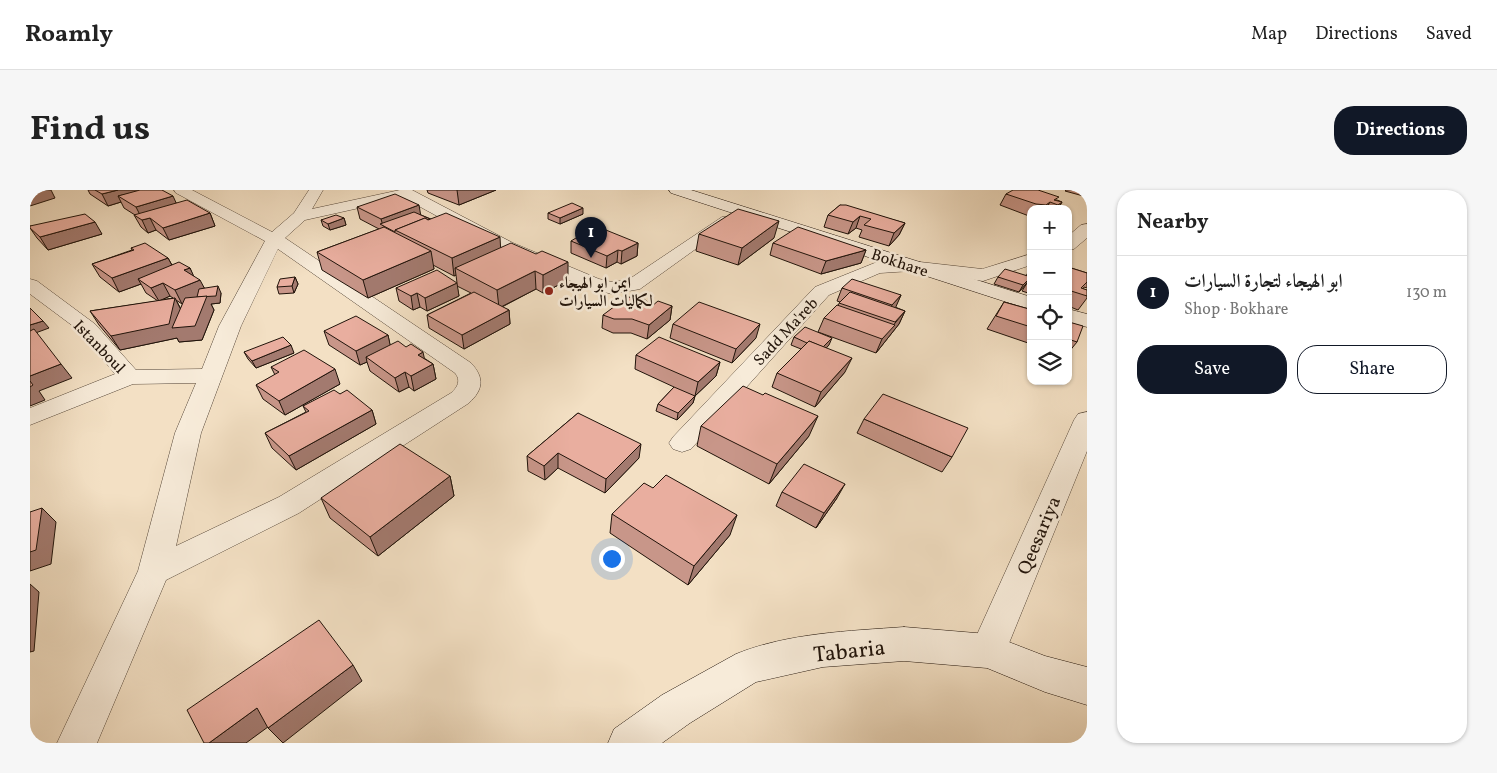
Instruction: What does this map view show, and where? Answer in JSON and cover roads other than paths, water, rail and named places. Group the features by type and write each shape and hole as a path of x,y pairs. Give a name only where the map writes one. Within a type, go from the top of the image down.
{"street":[{"path":"154,571 289,505 460,398 470,386 469,375 463,368 274,239 181,190"},
{"path":"78,743 154,571 188,433 230,326 274,239 300,216 316,190"},
{"name":"Bokhare","path":"676,190 1027,303"},
{"path":"300,216 348,207 410,191 507,247 592,283 612,288 633,285 740,212"},
{"path":"1072,242 1087,229"},
{"name":"Sadd Ma'reb","path":"682,443 822,291 876,268 911,266 984,275 1027,259"},
{"name":"Istanboul","path":"30,285 88,328 130,377 210,376"},
{"path":"1072,316 1087,321"},
{"path":"30,416 130,377"},
{"name":"Qeesariya","path":"988,651 1087,420"},
{"name":"Tabaria","path":"628,743 676,709 750,666 823,650 904,644 988,651 1045,674 1087,686"}],"place":[{"name":"ابو الهيجاء لتجارة السيارات","path":"591,258"},
{"name":"ايمن ابو الهيجاء لكماليات السيارات","path":"549,291"}]}
